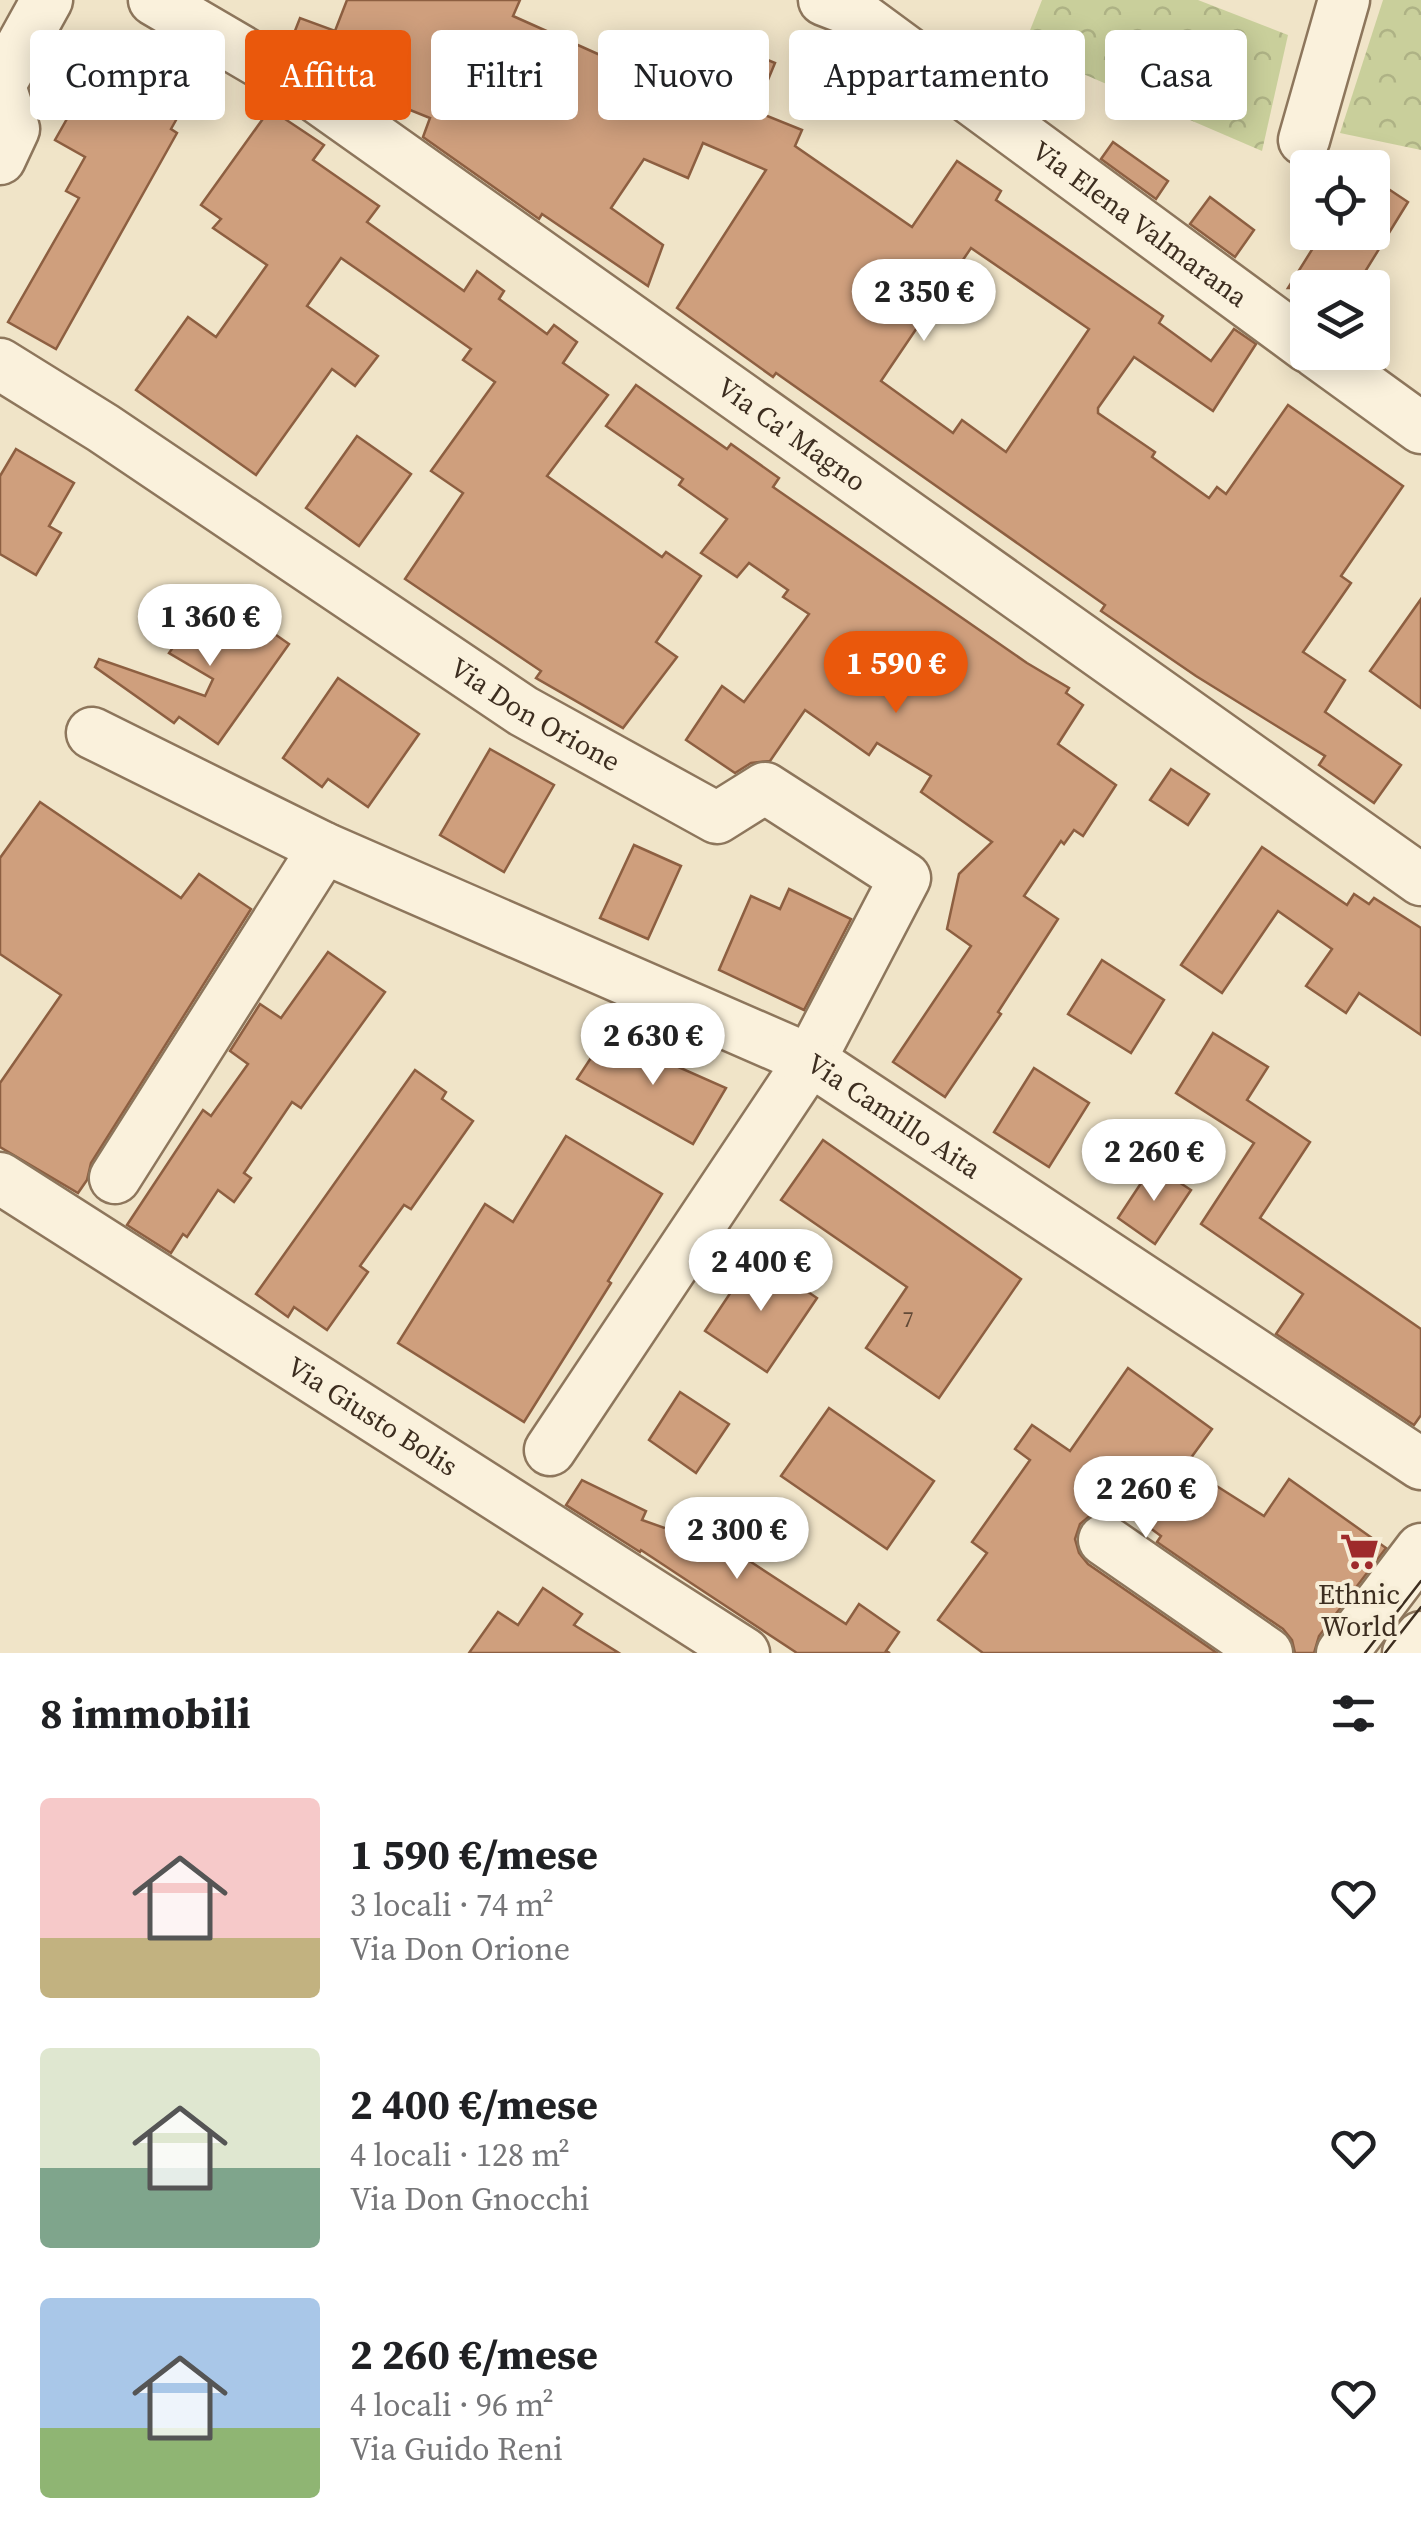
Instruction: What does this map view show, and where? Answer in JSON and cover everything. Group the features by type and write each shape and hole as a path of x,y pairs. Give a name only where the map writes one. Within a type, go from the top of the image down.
{"street":[{"path":"0,159 14,129 0,86 48,0"},
{"name":"Via Ca' Magno","path":"154,0 300,86 1421,880"},
{"path":"1304,140 1344,0"},
{"name":"Via Elena Valmarana","path":"843,3 1290,333"},
{"name":"Via Don Orione","path":"0,364 103,428 523,712 718,818 764,788 905,878 810,1060"},
{"path":"1341,370 1421,428"},
{"name":"Via Camillo Aita","path":"92,734 324,848 810,1060 1421,1464"},
{"path":"115,1178 324,848"},
{"path":"550,1450 810,1060"},
{"name":"Via Giusto Bolis","path":"0,1178 744,1653"},
{"path":"1104,1540 1267,1653"},
{"path":"1342,1653 1421,1549"},
{"path":"1408,1653 1421,1636"}],"green space":[{"path":"1042,0 1198,0 1288,35 1262,151 1190,120 1247,120 1247,30 1105,30 1105,83 1085,75 1085,30 1030,30"},
{"path":"1383,0 1421,0 1421,150 1340,133"}],"building":[{"path":"347,0 520,0 513,16 544,30 431,30 431,120 578,120 578,45 598,54 598,120 769,120 769,117 802,130 795,146 912,227 957,161 1001,191 996,200 1163,316 1159,323 1211,361 1234,329 1256,344 1213,411 1134,357 1098,413 1155,452 1152,457 1209,498 1217,487 1226,494 1288,405 1403,486 1341,576 1351,583 1303,652 1345,680 1325,712 1401,765 1374,803 1319,765 1325,756 1101,611 1105,605 776,373 773,377 677,308 766,170 703,143 688,178 644,159 611,208 663,245 648,286 542,214 539,219 423,137 430,118 411,110 411,30 335,30","holes":["971,248 1089,329 1006,452 962,420 953,433 881,381"]},
{"path":"300,18 332,30 295,30"},
{"path":"66,120 176,120 171,129 177,133 56,349 8,322 79,198 66,191 85,157 55,140"},
{"path":"262,120 286,120 324,145 313,160 379,206 367,222 464,291 477,271 504,291 499,299 547,334 554,325 577,342 563,363 608,395 547,476 662,557 666,552 701,576 656,642 677,657 623,728 536,678 541,671 405,579 463,493 431,471 495,382 463,360 471,349 390,292 341,258 307,306 378,356 355,386 332,369 256,475 136,390 188,317 216,337 267,265 213,228 221,219 201,205"},
{"path":"1113,142 1168,181 1156,199 1101,159"},
{"path":"1390,190 1408,202 1390,231"},
{"path":"1210,197 1254,230 1235,257 1190,224"},
{"path":"1312,250 1378,250 1366,270 1299,270"},
{"path":"636,385 727,449 731,444 779,478 773,487 1069,688 1066,693 1083,705 1058,744 1116,785 1083,836 1074,830 1064,844 1061,841 1024,896 1058,919 945,1097 893,1062 971,946 947,929 959,874 992,842 921,792 931,776 877,743 869,755 805,710 770,761 751,763 735,773 686,740 722,686 744,702 809,614 783,597 788,590 749,563 737,577 701,553 727,519 679,485 683,479 606,426"},
{"path":"357,436 411,474 359,546 306,508"},
{"path":"16,449 74,483 49,526 61,533 36,575 0,554 0,476"},
{"path":"213,591 289,644 218,744 179,717 174,723 95,667 99,659 205,696 213,679 169,653"},
{"path":"1421,599 1421,708 1370,671"},
{"path":"338,678 419,734 368,807 328,779 322,787 283,758"},
{"path":"490,749 554,785 504,872 440,835"},
{"path":"1171,769 1209,794 1188,825 1150,800"},
{"path":"40,802 181,898 199,874 251,909 91,1163 87,1180 78,1193 0,1147 0,1083 61,995 0,954 0,858"},
{"path":"634,845 681,866 648,939 600,918"},
{"path":"1262,847 1347,905 1354,894 1369,904 1374,898 1421,928 1421,1035 1359,993 1346,1013 1306,986 1332,949 1278,911 1222,993 1181,965"},
{"path":"789,889 851,919 804,1010 719,970 751,896 780,909"},
{"path":"328,952 385,992 301,1108 292,1102 244,1173 251,1178 234,1202 218,1190 187,1237 183,1234 171,1253 127,1225 203,1110 211,1116 248,1064 230,1051 260,1004 281,1018"},
{"path":"1102,960 1164,1000 1131,1053 1068,1014"},
{"path":"1213,1033 1268,1067 1247,1100 1310,1142 1260,1218 1421,1329 1421,1415 1414,1425 1276,1334 1303,1294 1201,1224 1254,1143 1176,1093"},
{"path":"606,1035 726,1088 693,1144 577,1079"},
{"path":"1034,1068 1089,1103 1049,1167 994,1132"},
{"path":"415,1070 446,1092 442,1099 473,1121 411,1209 404,1205 360,1266 368,1272 327,1330 294,1307 288,1317 256,1294"},
{"path":"566,1136 662,1194 524,1422 398,1343 485,1204 513,1222"},
{"path":"823,1140 1021,1279 939,1398 866,1348 907,1287 781,1200"},
{"path":"1153,1165 1191,1190 1155,1244 1118,1218"},
{"path":"755,1256 817,1298 767,1372 705,1331"},
{"path":"1128,1368 1212,1429 1185,1466 1264,1516 1289,1479 1386,1548 1319,1636 1314,1653 1295,1653 1292,1640 1283,1629 1157,1542 1161,1536 1111,1499 1101,1512 1080,1524 1075,1539 1079,1553 1088,1564 1217,1653 983,1653 938,1620 987,1553 972,1542 1030,1460 1015,1449 1032,1425 1070,1451"},
{"path":"680,1392 729,1424 696,1473 649,1440"},
{"path":"829,1408 934,1481 887,1549 781,1476"},
{"path":"582,1480 646,1511 642,1520 710,1544 731,1558 735,1553 748,1560 846,1624 859,1604 899,1632 886,1651 890,1653 797,1653 566,1505"},
{"path":"543,1588 582,1614 574,1625 619,1653 469,1653 498,1612 518,1625"}],"tram line":[{"path":"1365,1653 1421,1581"},
{"path":"1385,1653 1421,1607"}],"place":[{"name":"Ethnic World","path":"1359,1551"}]}
